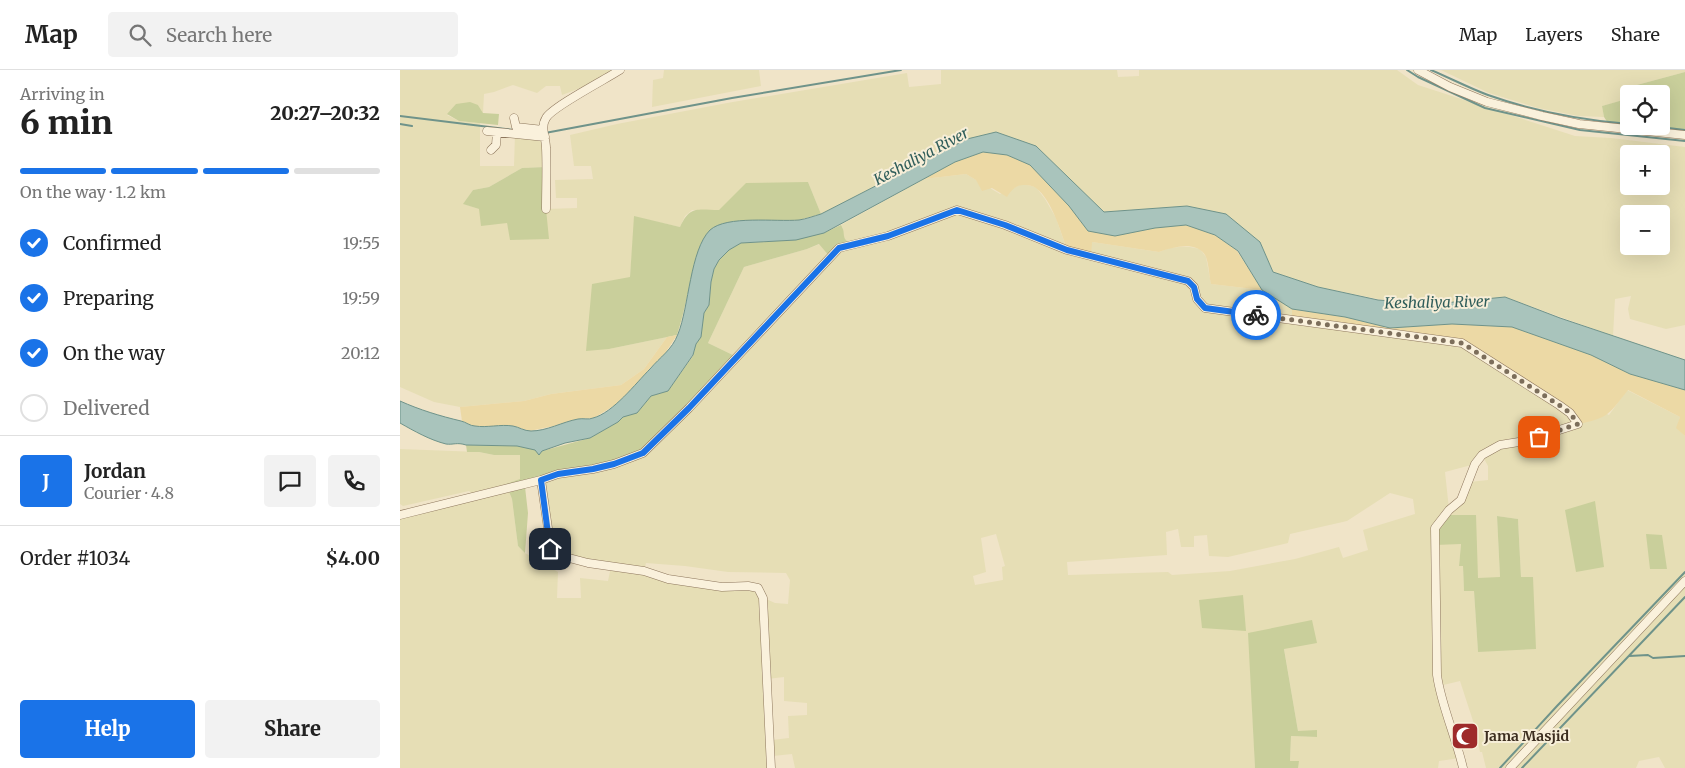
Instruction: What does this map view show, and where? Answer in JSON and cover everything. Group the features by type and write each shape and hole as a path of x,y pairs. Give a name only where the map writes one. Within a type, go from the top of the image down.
{"street":[{"path":"546,209 546,148 544,134 547,116 564,103 620,70"},
{"path":"1418,70 1450,87 1487,102 1542,116 1579,124 1685,135"},
{"path":"514,118 516,127 544,134"},
{"path":"487,131 544,134"},
{"path":"491,150 496,145 497,132"},
{"path":"400,515 541,480 558,474 614,464 643,453 689,408 839,248 888,236 957,210 1005,225 1067,250 1188,281 1194,287 1197,299 1205,308 1462,343 1570,413 1578,424 1525,441 1500,445 1482,455 1475,464 1462,500 1449,510 1435,528 1438,681 1463,768"},
{"path":"541,480 550,549 554,554 619,569 644,571 668,579 722,587 748,586 758,588 763,598 770,768"},
{"path":"1510,768 1685,581"}],"shaded area":[{"path":"400,70 612,70 591,84 562,95 560,86 546,86 537,93 513,85 484,94 483,113 478,105 447,115 459,121 480,123 480,166 514,166 515,134 544,137 545,167 522,168 489,187 473,190 464,204 507,223 511,240 546,209 577,208 577,198 556,198 555,180 593,179 591,166 574,166 570,135 727,103 907,73 909,87 941,84 941,70 1117,70 1118,77 1139,76 1139,70 1397,70 1418,85 1575,136 1669,145 1620,145 1620,195 1670,195 1670,145 1685,147 1685,325 1666,329 1630,319 1628,309 1631,296 1615,299 1613,336 1505,297 1434,304 1378,299 1318,287 1273,272 1260,242 1187,206 1104,212 1036,146 967,139 821,214 808,182 719,210 692,210 685,216 680,227 635,217 630,277 609,349 667,337 644,369 621,385 551,394 524,401 460,407 434,402 400,387"},
{"path":"664,70 759,70 761,86 652,107 653,80 663,78"},
{"path":"1441,70 1685,70 1685,72 1637,85 1620,85 1620,101 1602,106 1604,117 1578,116 1538,108 1489,93"},
{"path":"966,174 1000,194 1022,184 1036,187 1056,218 1067,250 1092,242 1159,252 1179,247 1200,249 1206,257 1211,284 1262,290 1292,309 1292,319 1462,343 1609,415 1627,390 1680,417 1677,428 1685,436 1685,768 1665,768 1659,757 1639,761 1636,768 1486,768 1460,681 1439,686 1460,758 1439,761 1438,768 1298,768 1298,761 1290,761 1291,736 1317,737 1317,731 1298,731 1284,648 1249,633 1255,768 795,768 792,754 773,756 772,740 789,738 788,716 807,715 807,703 784,701 784,677 767,679 771,768 400,768 400,515 475,496 469,491 403,506 400,504 400,449 520,455 521,479 506,484 512,499 518,546 525,553 558,572 557,598 581,598 580,578 608,581 611,567 554,554 541,480 737,357 708,343 744,267 820,244 830,257 852,244 846,241 843,236 841,225 924,179","holes":["1482,455 1488,466 1488,480 1469,482 1449,509 1445,472 1475,464","1390,493 1413,499 1415,514 1363,530 1368,550 1343,558 1339,547 1295,559 1230,571 1172,575 1168,572 1068,575 1067,562 1167,555 1166,532 1178,529 1181,547 1194,547 1194,536 1207,535 1209,556 1228,557 1288,543 1290,534 1347,521","1497,516 1518,519 1521,577 1533,577 1478,652 1474,590 1464,590 1463,566 1459,566 1461,544 1478,578 1500,578","996,534 1005,566 1002,567 1003,580 975,585 973,576 986,572 981,538","646,563 728,572 786,573 790,580 788,604 775,603 764,598 758,588 668,579 644,571"]}],"green space":[{"path":"1685,72 1685,135 1670,133 1670,85 1637,85"},
{"path":"1620,101 1620,127 1610,126 1604,117 1602,106"},
{"path":"470,102 478,105 483,113 499,114 498,125 459,121 447,114 456,104"},
{"path":"545,167 549,239 510,240 507,223 481,226 479,209 463,204 473,190 489,187 522,168"},
{"path":"808,182 821,214 799,220 747,220 703,240 677,335 609,349 586,351 592,284 630,277 634,216 680,227 687,215 695,210 719,210 746,183"},
{"path":"841,225 846,240 853,245 830,257 819,244 744,267 708,343 737,357 643,453 558,474 525,487 528,513 525,553 518,546 512,499 506,484 520,479 520,455 467,452 466,445 517,446 542,451 590,438 618,422 623,417 637,413 651,396 668,391 693,356 696,344 701,336 704,313 709,305 714,269 719,260 729,250 741,243 766,242 824,233"},
{"path":"1595,501 1604,567 1576,572 1565,510"},
{"path":"1445,515 1476,515 1478,578 1500,577 1497,516 1518,519 1521,577 1533,577 1536,649 1478,652 1474,591 1464,591 1463,566 1459,566 1461,544 1435,545 1435,528"},
{"path":"1646,534 1662,535 1667,569 1650,569"},
{"path":"1243,595 1246,631 1202,628 1199,600"},
{"path":"1312,620 1317,643 1284,649 1298,731 1317,730 1317,737 1291,736 1290,761 1299,761 1298,768 1255,768 1248,633"}],"sand":[{"path":"983,152 1007,155 1030,165 1069,206 1088,231 1186,225 1215,235 1237,251 1262,290 1211,284 1206,257 1198,248 1185,246 1159,252 1092,242 1091,256 1067,250 1047,200 1042,193 1032,186 1022,185 1017,187 1007,197 992,188 982,191 976,180 966,174 924,179 955,162"},
{"path":"1292,309 1345,317 1390,328 1452,324 1512,327 1591,355 1630,374 1685,390 1685,436 1676,428 1680,417 1628,390 1608,414 1596,420 1578,424 1570,413 1462,343 1292,319"},
{"path":"677,335 662,358 651,367 635,386 615,405 594,418 578,419 564,424 529,431 513,426 473,426 462,421 460,407 524,401 551,394 621,385 644,369 667,337"}],"water":[{"path":"996,132 1036,146 1104,212 1187,206 1226,214 1260,242 1273,272 1318,287 1378,300 1434,304 1505,297 1560,318 1685,360 1685,390 1630,374 1591,355 1512,327 1452,324 1390,328 1345,317 1292,309 1262,290 1238,251 1215,235 1186,225 1155,228 1115,236 1088,231 1069,206 1030,165 1007,155 983,152 955,162 824,233 796,240 741,243 729,250 719,260 714,269 709,305 704,313 701,337 696,344 693,355 668,391 651,396 637,413 623,417 618,422 590,438 565,443 542,451 539,455 535,450 517,446 446,444 428,438 400,423 400,401 473,426 508,426 528,431 543,430 572,420 591,419 601,415 624,397 666,353 675,340 682,323 698,251 703,239 710,230 728,222 799,220 821,214 967,139"}],"waterway":[{"path":"545,133 732,98 901,70"},
{"path":"1407,70 1485,108 1580,130 1685,141"},
{"path":"1431,70 1481,92 1522,106 1593,120 1620,123"},
{"path":"400,116 514,130"},
{"path":"400,124 412,126"},
{"path":"1670,128 1685,130"},
{"path":"1500,768 1685,572"},
{"path":"1522,768 1685,597"},
{"path":"1629,656 1648,655 1653,658 1685,656"}],"way so far":[{"path":"1256,315 1462,343 1559,405 1570,413 1578,424 1539,437"}],"place":[{"name":"Jama Masjid","path":"1465,736"}],"route":[{"path":"550,549 541,480 558,474 614,464 643,453 689,408 839,248 888,236 957,210 1005,225 1067,250 1188,281 1194,287 1197,299 1205,308 1256,315"}],"water label":[{"name":"Keshaliya River","path":"921,156"},
{"name":"Keshaliya River","path":"1437,302"}]}
